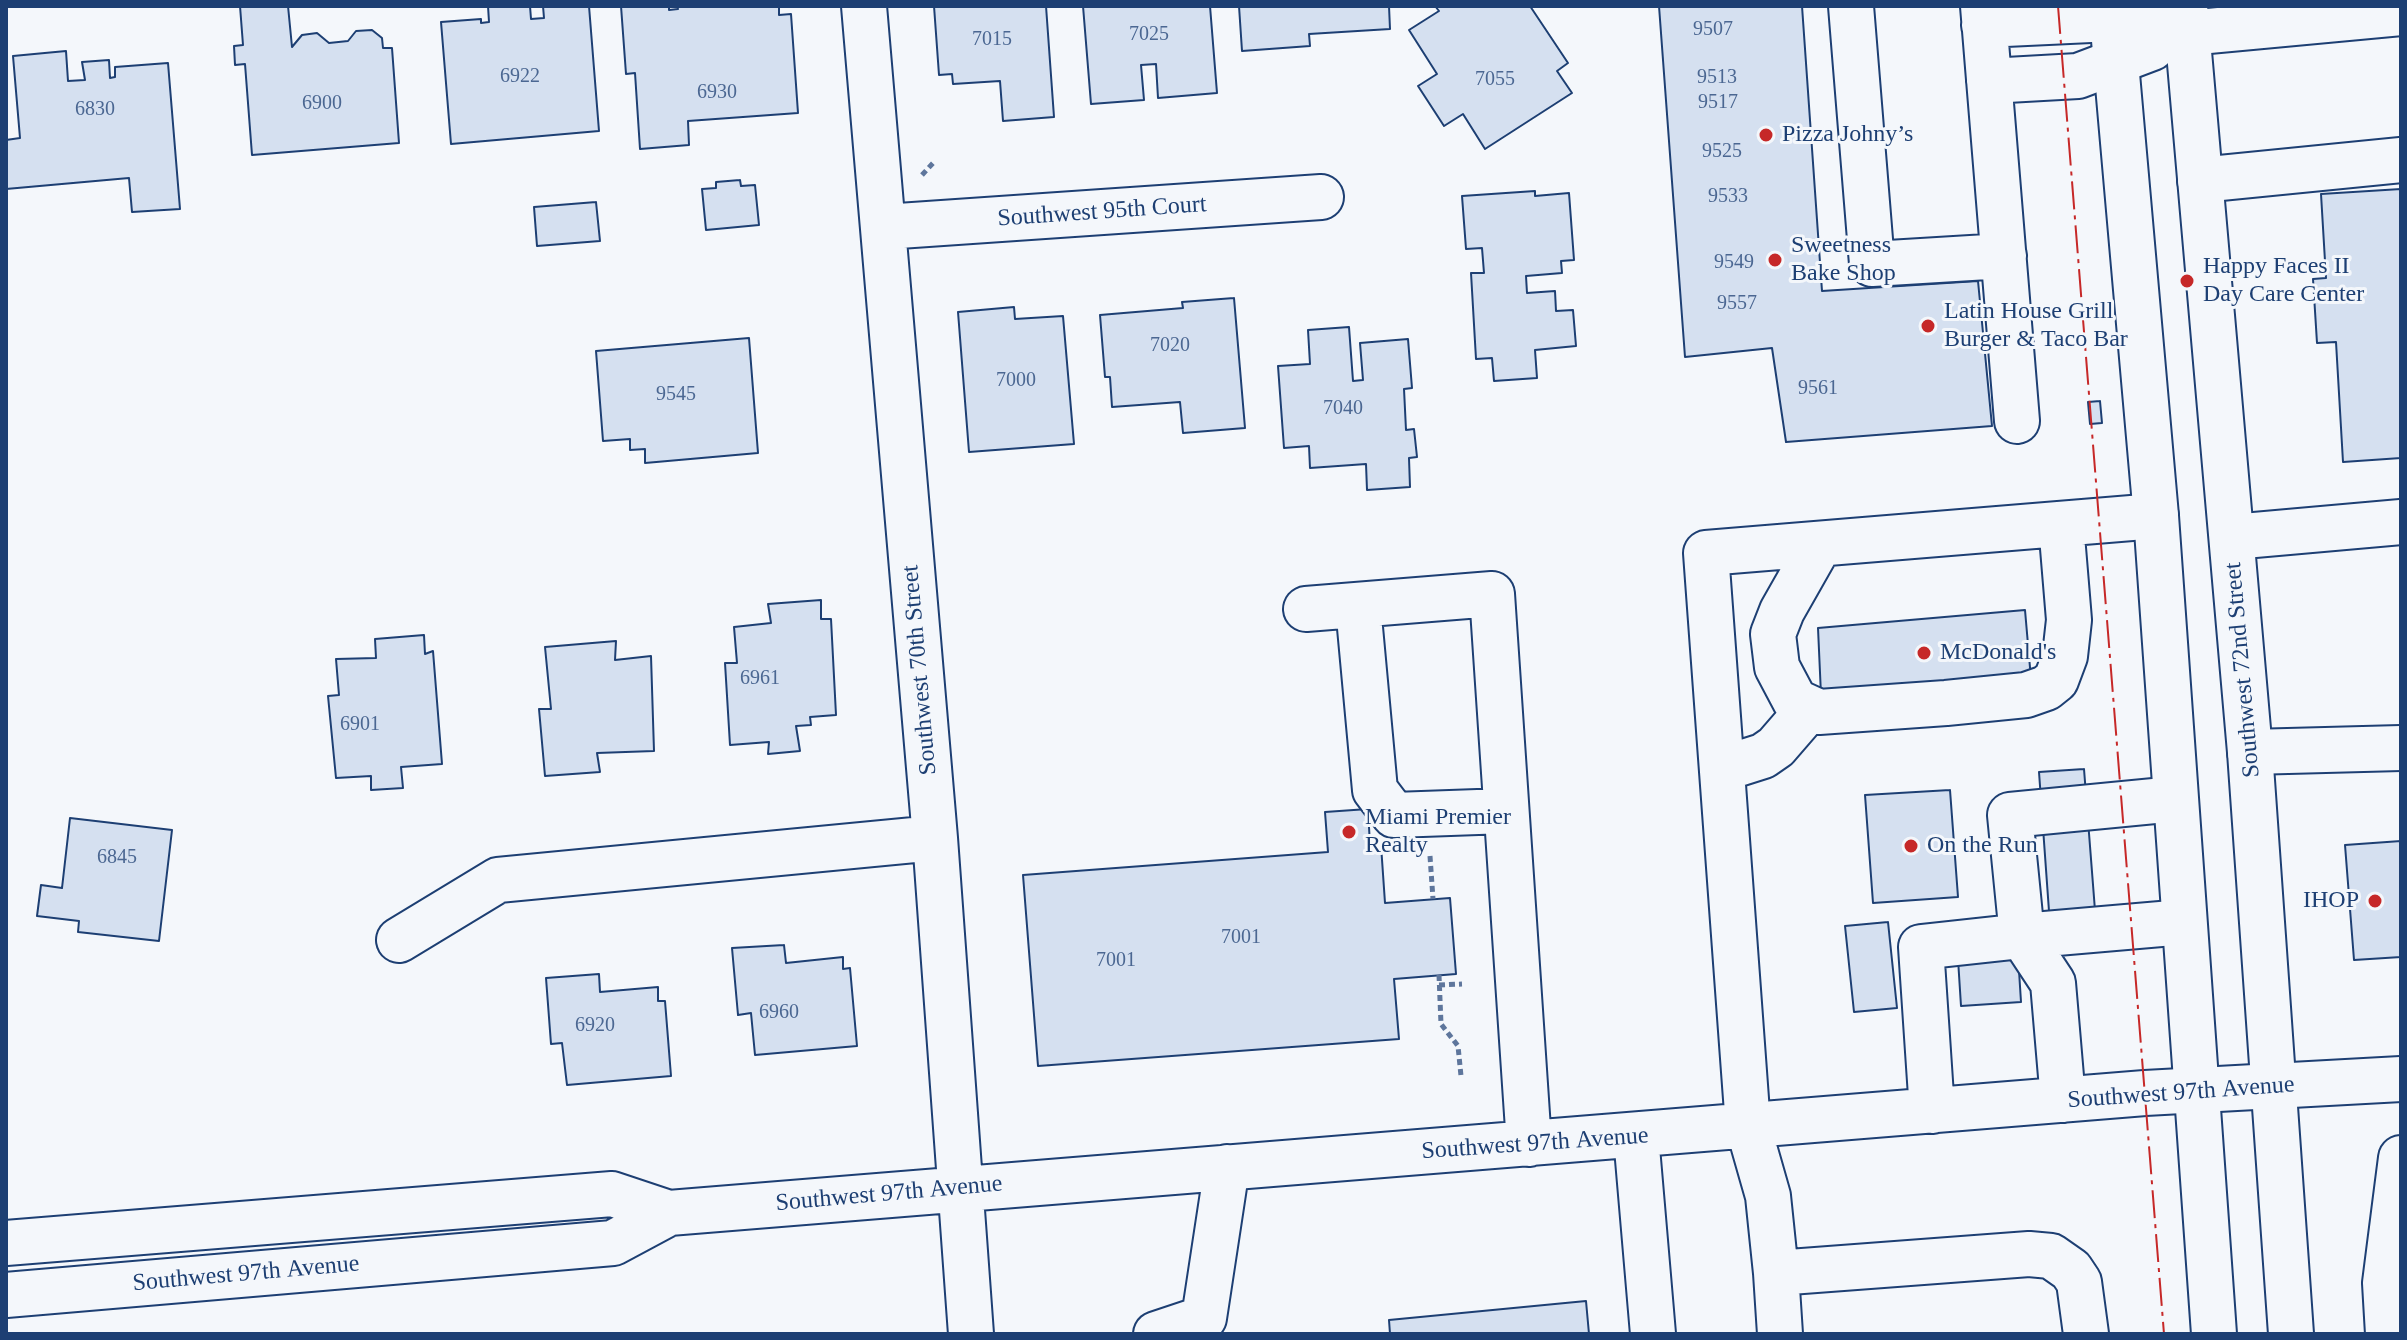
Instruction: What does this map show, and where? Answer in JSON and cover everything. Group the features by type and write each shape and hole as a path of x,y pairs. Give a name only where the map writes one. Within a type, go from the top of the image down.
{"street":[{"name":"Southwest 70th Street","path":"864,6 935,838 971,1334"},
{"path":"1851,6 1872,264 2004,256"},
{"path":"2017,421 1983,15 2111,12 2186,20 2401,13"},
{"path":"2111,12 2156,516 2214,1334"},
{"path":"1989,81 2078,76 2116,64 2186,20"},
{"name":"Southwest 72nd Street","path":"2186,20 2250,752 2291,1334"},
{"path":"2200,180 2401,160"},
{"name":"Southwest 95th Court","path":"884,227 1321,197"},
{"path":"1780,1334 1768,1196 1748,1126 1706,553 2156,516"},
{"path":"2232,537 2401,522"},
{"path":"1820,544 1782,611 1773,634 1777,667 1784,686 1808,710 1819,712 1961,702 2015,697 2046,688 2061,670 2068,641 2061,524"},
{"path":"1306,609 1492,594 1529,1144"},
{"path":"1358,606 1375,790 1394,815 1506,811"},
{"path":"1722,769 1763,756 1776,747 1808,710"},
{"path":"2250,752 2401,748"},
{"path":"2063,1100 2053,983 2022,936 2010,815 2175,799"},
{"path":"399,940 498,880 935,838"},
{"path":"1932,1111 1921,947 2184,922"},
{"name":"Southwest 97th Avenue","path":"6,1295 613,1243 669,1213 2063,1100 2401,1079"},
{"path":"1636,1136 1653,1334"},
{"path":"2388,1334 2385,1283 2401,1158"},
{"path":"1156,1334 1204,1318 1227,1167"},
{"name":"Southwest 97th Avenue","path":"6,1243 612,1194 669,1213"},
{"path":"1776,1273 2029,1254 2051,1256 2071,1270 2079,1282 2086,1334"}],"path":[{"path":"919,179 934,162"},
{"path":"1431,870 1433,899"},
{"path":"1439,975 1441,1024 1458,1046 1461,1076"},
{"path":"1439,985 1462,984"}],"building":[{"path":"240,6 288,6 292,47 302,35 317,33 329,43 348,41 356,31 372,30 382,38 383,48 392,48 399,143 252,155 245,64 235,65 234,46 243,45"},
{"path":"488,6 530,6 531,19 544,18 543,6 589,6 599,131 451,144 441,22 481,19 481,23 489,22"},
{"path":"621,6 669,6 669,10 678,9 677,6 779,6 779,15 791,14 798,113 688,121 689,145 640,149 635,73 626,74"},
{"path":"934,6 1046,6 1054,117 1003,121 1000,81 953,84 952,74 939,75"},
{"path":"1083,6 1210,6 1217,93 1158,98 1156,64 1141,65 1144,100 1091,104"},
{"path":"1239,6 1389,6 1390,29 1309,34 1310,46 1242,51"},
{"path":"1435,6 1530,6 1568,63 1557,71 1572,93 1485,149 1463,114 1444,126 1418,86 1437,74 1409,30 1439,11"},
{"path":"1659,6 1802,6 1822,291 1978,281 1992,426 1786,442 1772,348 1685,357"},
{"path":"66,51 68,81 85,80 82,62 109,60 110,78 115,77 115,67 168,63 180,209 132,212 129,178 6,189 6,140 20,138 13,56"},
{"path":"740,180 741,186 755,185 759,225 706,230 702,189 716,188 716,182"},
{"path":"2401,189 2401,458 2343,462 2336,342 2317,343 2313,279 2326,278 2321,194"},
{"path":"1535,191 1535,196 1569,193 1574,260 1561,261 1562,273 1526,276 1527,293 1555,291 1556,311 1573,310 1576,346 1535,350 1537,378 1494,381 1492,358 1476,359 1471,273 1484,273 1482,248 1466,249 1462,196"},
{"path":"596,202 600,241 537,246 534,207"},
{"path":"1234,298 1245,428 1183,433 1180,402 1112,407 1110,377 1105,377 1100,315 1183,308 1182,302"},
{"path":"1014,307 1015,319 1063,316 1074,444 969,452 958,312"},
{"path":"1349,327 1353,381 1363,380 1360,343 1408,339 1412,388 1404,389 1406,430 1414,429 1417,457 1409,458 1410,487 1367,490 1366,464 1310,468 1309,446 1284,448 1278,366 1310,364 1308,330"},
{"path":"749,338 758,453 645,463 645,449 630,450 630,439 603,441 596,351"},
{"path":"2100,401 2102,423 2090,424 2088,402"},
{"path":"821,600 821,619 831,619 836,715 810,717 811,725 796,726 800,751 768,754 769,742 730,745 725,663 737,663 734,627 771,623 768,604"},
{"name":"McDonald's","path":"2025,610 2031,679 1821,695 1818,628"},
{"path":"424,635 425,654 433,651 442,764 401,767 403,788 371,790 371,776 336,778 328,696 339,695 336,659 376,658 375,639"},
{"path":"616,641 615,660 651,656 654,751 597,753 600,772 545,776 539,709 551,709 545,647"},
{"name":"On the Run","path":"2084,769 2098,949 2052,953 2039,772"},
{"name":"On the Run","path":"1950,790 1958,897 1873,903 1865,795"},
{"path":"1368,809 1370,845 1381,845 1385,903 1450,898 1456,974 1394,979 1399,1039 1038,1066 1023,875 1328,852 1325,812"},
{"path":"70,818 172,830 159,941 78,932 79,921 37,916 41,885 62,888"},
{"name":"IHOP","path":"2401,841 2401,957 2354,960 2345,845"},
{"path":"1888,922 1897,1008 1854,1012 1845,926"},
{"path":"784,945 786,963 843,957 843,969 850,968 857,1046 755,1055 751,1013 738,1015 732,948"},
{"path":"2018,955 2021,1002 1961,1006 1958,959"},
{"path":"599,974 600,992 658,987 658,1001 665,1001 671,1076 567,1085 562,1043 551,1044 546,978"},
{"path":"1586,1301 1589,1334 1390,1334 1389,1320"}],"power":[{"path":"2058,6 2164,1334"}],"place":[{"name":"Pizza Johny’s","path":"1766,135"},
{"name":"Sweetness Bake Shop","path":"1775,260"},
{"name":"Happy Faces II Day Care Center","path":"2187,281"},
{"name":"Latin House Grill Burger & Taco Bar","path":"1928,326"},
{"name":"McDonald's","path":"1924,653"},
{"name":"Miami Premier Realty","path":"1349,832"},
{"name":"On the Run","path":"1911,846"},
{"name":"IHOP","path":"2375,901"}]}
